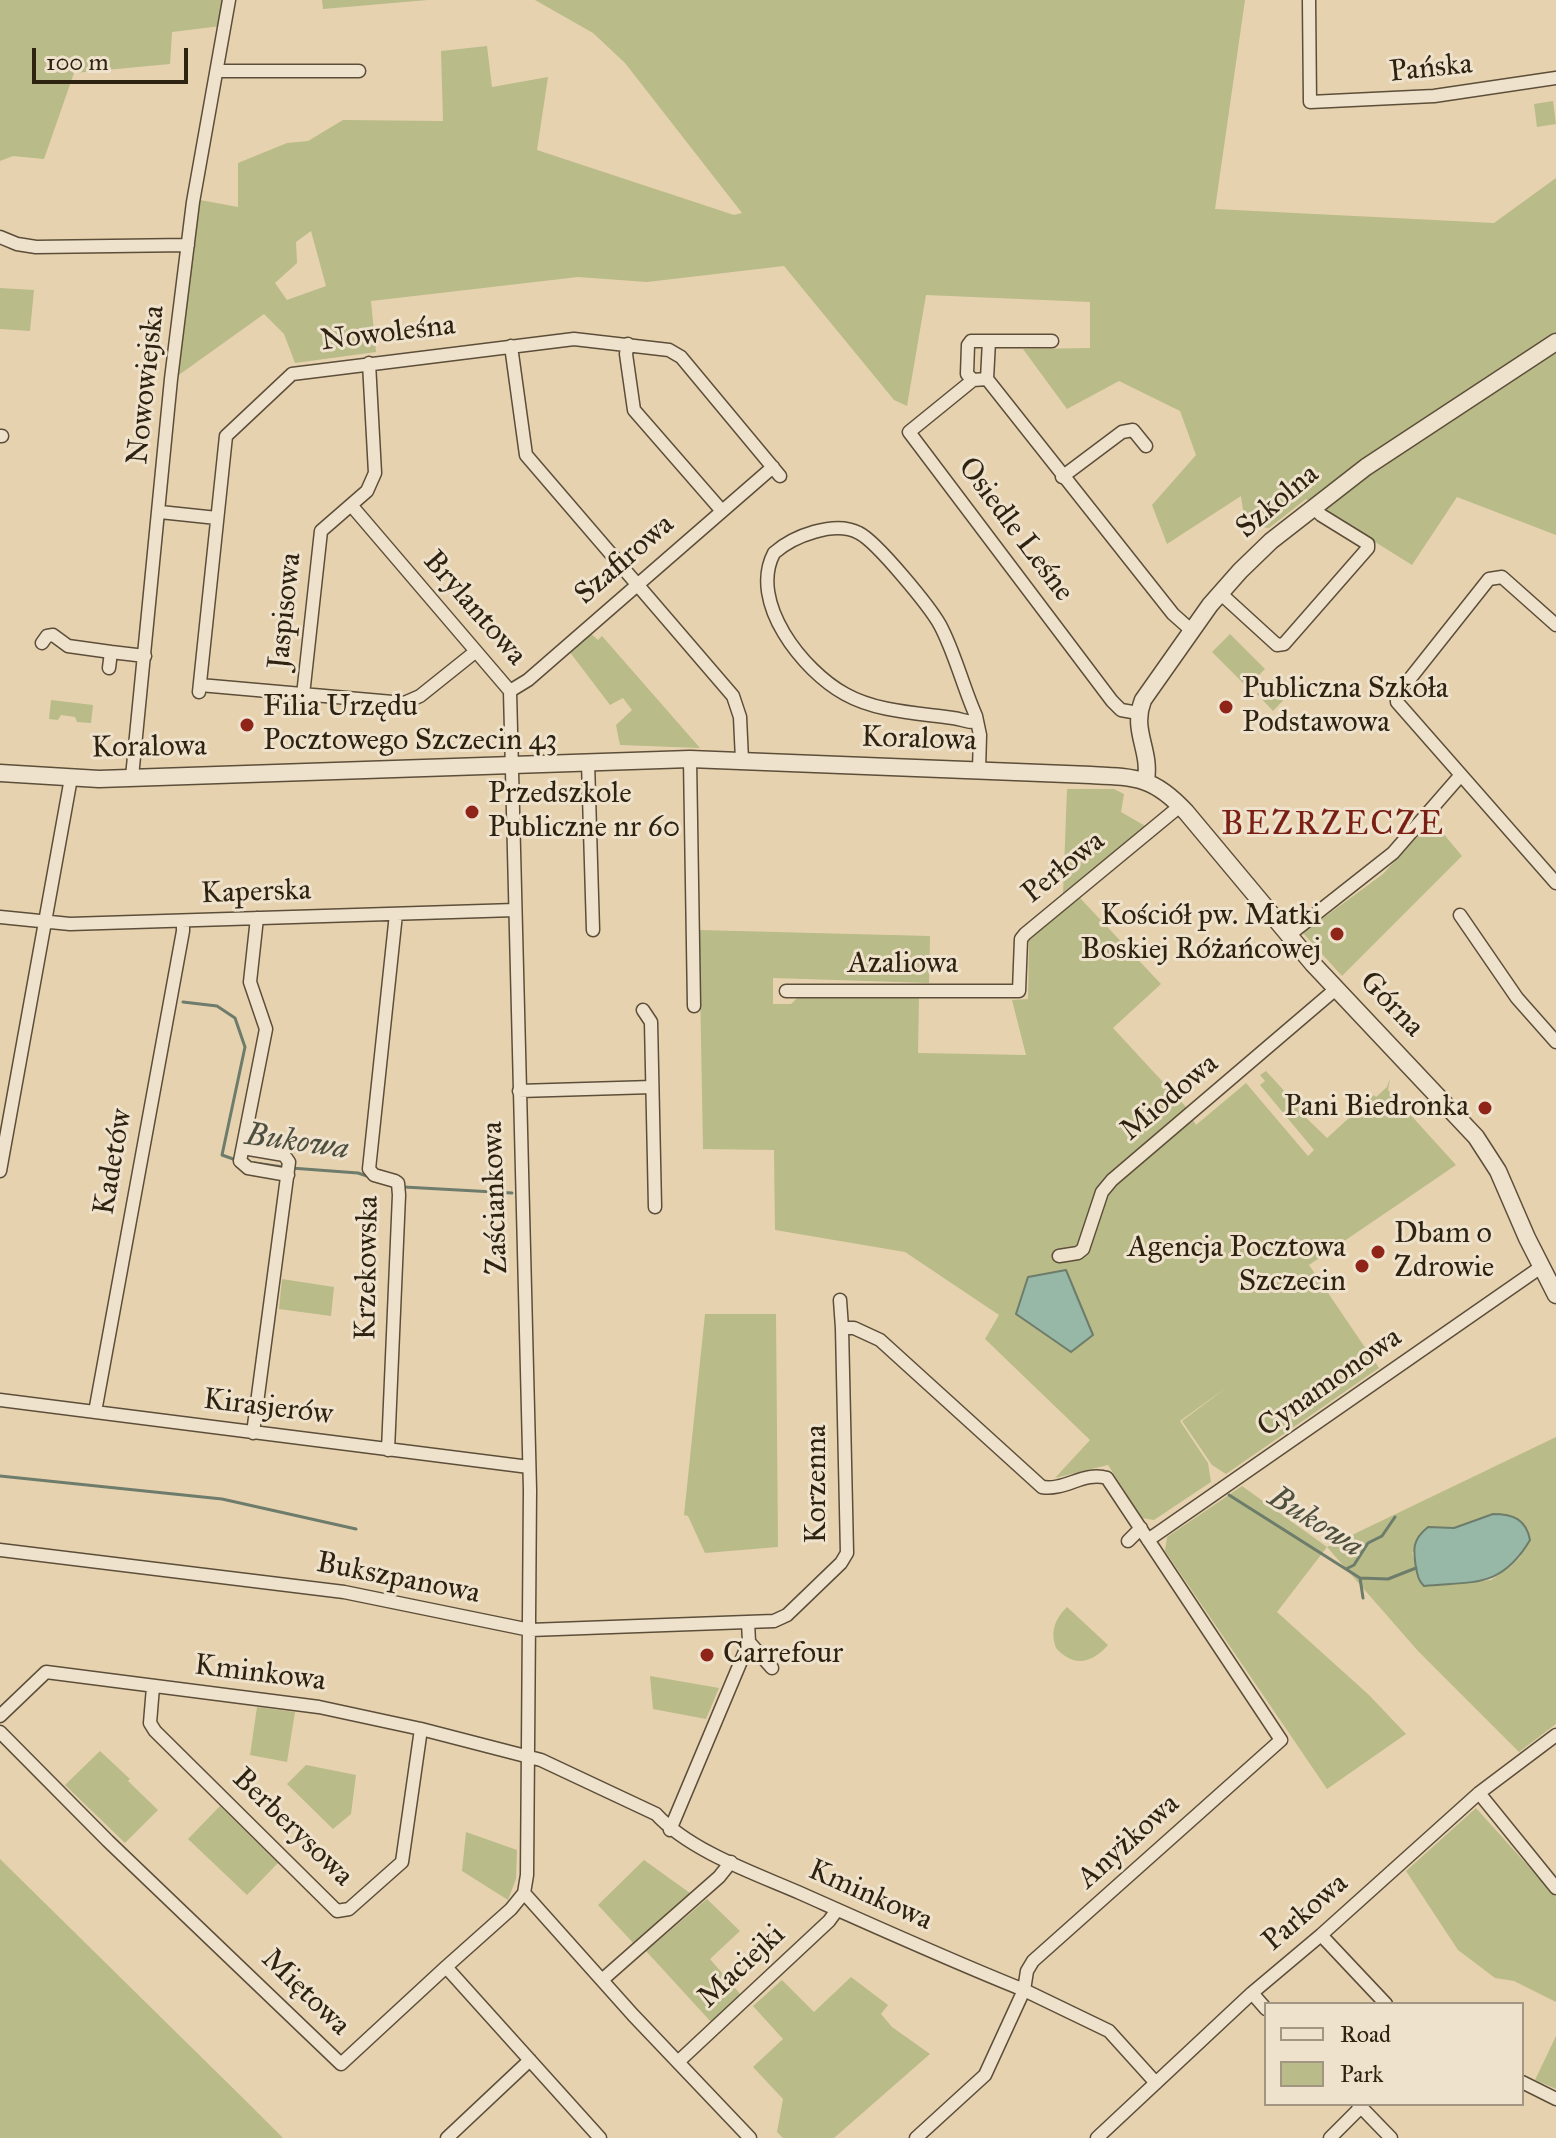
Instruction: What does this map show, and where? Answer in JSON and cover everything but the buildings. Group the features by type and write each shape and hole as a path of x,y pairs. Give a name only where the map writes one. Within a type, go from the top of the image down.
{"street":[{"name":"Nowowiejska","path":"132,777 171,379 194,193 229,0"},
{"name":"Pańska","path":"1309,0 1310,102 1434,96 1556,78"},
{"path":"218,71 359,71"},
{"path":"0,237 36,247 188,245"},
{"name":"Nowoleśna","path":"303,695 200,689 225,441 229,432 292,374 574,339 669,350 681,357 776,471"},
{"path":"987,379 973,380 967,374 968,345 971,341 1052,341"},
{"path":"989,341 987,379 1173,614 1191,630"},
{"name":"Szkolna","path":"1138,713 1147,692 1191,630 1254,556 1378,459 1556,342"},
{"path":"628,344 626,354 634,410 722,511"},
{"path":"511,346 526,455 733,696 740,717 742,760"},
{"name":"Jaspisowa","path":"303,695 321,531 369,488 376,463 369,363"},
{"name":"Osiedle Leśne","path":"973,380 909,432 1112,701 1121,710 1138,713"},
{"path":"1062,477 1122,432 1133,430 1146,446"},
{"name":"Szafirowa","path":"510,691 528,680 722,511 776,471"},
{"name":"Brylantowa","path":"351,505 510,691 512,765"},
{"path":"1220,593 1277,645 1284,644 1368,548 1368,544 1313,507"},
{"path":"160,512 217,518"},
{"name":"Koralowa","path":"835,528 866,538 917,592 940,625 977,722 878,706 845,694 829,683 796,648 769,604 766,578 774,553 796,540 835,528"},
{"path":"1556,625 1502,577 1489,579 1397,695 1397,702 1556,883"},
{"path":"42,643 47,636 53,635 68,646 145,656"},
{"path":"109,668 111,652"},
{"path":"303,695 394,704 409,702 475,652"},
{"path":"958,718 971,705"},
{"path":"1138,713 1148,760 1146,780"},
{"path":"977,722 980,735 979,770"},
{"path":"690,759 694,1006"},
{"name":"Koralowa","path":"0,773 71,778 132,777 690,759 1112,776 1146,780"},
{"path":"588,762 593,930"},
{"name":"Zaściankowa","path":"512,765 530,1630"},
{"path":"1289,935 1387,859 1460,776"},
{"path":"0,1171 71,778"},
{"name":"Górna","path":"1146,780 1180,806 1289,935 1487,1151 1556,1295"},
{"name":"Perłowa","path":"1019,991 1021,939 1025,934 1180,806"},
{"name":"Kaperska","path":"0,917 45,923 515,910"},
{"name":"Krzekowska","path":"388,1450 399,1195 395,1181 374,1175 369,1169 396,914"},
{"path":"1460,915 1517,998 1556,1042"},
{"path":"257,918 250,982 266,1029 240,1161 243,1165 288,1175"},
{"name":"Kadetów","path":"95,1412 183,921"},
{"name":"Miodowa","path":"1059,1256 1078,1253 1083,1249 1102,1192 1112,1180 1337,988"},
{"name":"Azaliowa","path":"786,991 1019,991"},
{"path":"643,1010 651,1022 655,1207"},
{"path":"519,1091 652,1087"},
{"path":"243,1148 284,1155 289,1162 253,1433"},
{"name":"Cynamonowa","path":"1148,1540 1541,1267"},
{"name":"Korzenna","path":"787,1615 841,1563 847,1553 840,1300"},
{"path":"842,1328 854,1328 880,1340 1042,1487 1051,1489 1095,1474 1107,1478 1148,1540"},
{"name":"Kirasjerów","path":"0,1400 529,1467"},
{"path":"1128,1541 1141,1528"},
{"name":"Anyżkowa","path":"916,2138 985,2075 1024,1990 1027,1971 1033,1961 1189,1815 1281,1740 1148,1540"},
{"name":"Bukszpanowa","path":"0,1550 344,1592 530,1630 774,1621 787,1615"},
{"path":"670,1830 749,1642 748,1622"},
{"path":"530,1630 527,1875 524,1893 511,1909 446,1967 600,2138"},
{"path":"749,1642 772,1668"},
{"name":"Kminkowa","path":"0,1716 46,1672 319,1707 541,1760 656,1814 670,1830 731,1862 925,1950 1024,1990 1109,2031 1156,2083"},
{"name":"Berberysowa","path":"153,1687 150,1723 155,1731 337,1911 349,1909 402,1862 421,1729"},
{"name":"Miętowa","path":"0,1732 108,1841 341,2064 446,1967"},
{"name":"Parkowa","path":"1097,2138 1252,1993 1479,1793 1556,1735"},
{"path":"1479,1793 1556,1888"},
{"path":"602,1980 719,1877 731,1862"},
{"path":"524,1893 750,2138"},
{"name":"Maciejki","path":"679,2061 829,1921 837,1910"},
{"path":"1321,1935 1384,2002"},
{"path":"1252,1993 1264,2007"},
{"path":"447,2138 530,2060"},
{"path":"1524,2083 1556,2099"},
{"path":"1330,2138 1360,2106 1391,2138"}],"green space":[{"path":"0,0 224,0 221,26 172,32 170,64 74,73 44,159 13,156 0,161"},
{"path":"322,0 428,0 323,9"},
{"path":"535,0 1245,0 1215,209 1494,223 1556,178 1556,535 1457,497 1412,565 1306,499 1269,528 1245,525 1241,496 1167,544 1152,505 1196,455 1180,411 1119,381 1067,409 1023,349 1090,348 1090,302 926,295 907,406 894,400 784,266 647,282 578,277 371,301 376,352 295,363 284,334 264,314 176,377 200,200 238,207 238,163 287,143 308,141 343,120 443,121 441,51 487,46 492,87 548,77 537,150 734,215 742,213 625,63 593,33","holes":["311,231 326,286 287,300 275,283 297,263 296,242"]},
{"path":"1553,101 1556,124 1537,127 1534,104"},
{"path":"0,288 34,290 30,331 0,329"},
{"path":"590,633 598,640 602,636 700,748 620,745 616,725 632,710 623,698 610,705 569,651"},
{"path":"1230,634 1265,669 1247,687 1212,652"},
{"path":"1276,676 1292,691 1273,711 1257,694"},
{"path":"51,700 93,705 91,723 77,722 75,717 61,715 58,720 49,719"},
{"path":"1067,789 1114,789 1124,794 1121,812 1147,827 1063,895"},
{"path":"1432,820 1462,856 1342,976 1303,933 1383,874"},
{"path":"1080,898 1161,984 1113,1028 1186,1107 1196,1125 1246,1083 1308,1156 1314,1150 1260,1085 1265,1081 1260,1075 1266,1071 1299,1107 1298,1110 1327,1138 1387,1087 1390,1078 1388,1090 1456,1165 1309,1265 1379,1368 1226,1474 1212,1465 1182,1421 1230,1385 1180,1421 1208,1463 1211,1482 1154,1520 1142,1518 1108,1465 1055,1478 1090,1440 985,1339 999,1315 905,1252 775,1230 774,1150 703,1149 699,930 930,936 929,983 773,978 773,1004 791,1004 799,996 919,998 918,1053 1026,1055 1012,1000 1028,999 1029,938"},
{"path":"282,1279 334,1287 331,1316 279,1309"},
{"path":"705,1314 776,1314 778,1547 705,1553 688,1516 684,1515"},
{"path":"1556,1437 1556,1724 1519,1752 1418,1651 1327,1547","holes":["1447,1527 1460,1527 1521,1556 1491,1580 1424,1586 1412,1553"]},
{"path":"1242,1486 1327,1547 1277,1612 1369,1695 1406,1734 1327,1789 1165,1551 1167,1537"},
{"path":"1067,1607 1108,1645 1096,1656 1076,1661 1056,1648 1055,1626"},
{"path":"650,1676 719,1688 706,1719 653,1709"},
{"path":"257,1707 295,1712 287,1762 250,1755"},
{"path":"100,1751 158,1810 125,1843 65,1785"},
{"path":"306,1765 356,1775 351,1814 333,1829 287,1784"},
{"path":"220,1806 278,1863 247,1895 188,1839"},
{"path":"1476,1808 1556,1897 1556,2002 1514,1981 1495,1978 1458,1950 1406,1871"},
{"path":"466,1832 517,1850 516,1879 508,1900 462,1871"},
{"path":"0,1859 247,2102 283,2138 0,2138"},
{"path":"644,1860 694,1896 635,1945 598,1905"},
{"path":"707,1899 740,1931 710,1959 741,1995 712,2023 646,1951"},
{"path":"851,1977 888,2005 881,2014 892,2027 930,2054 834,2138 783,2138 777,2132 783,2099 753,2067 783,2039 753,2006 782,1980 814,2012"},
{"path":"1556,2036 1556,2089 1535,2080"}],"shaded area":[{"path":"1066,1270 1093,1335 1071,1352 1016,1314 1028,1277"},
{"path":"1493,1514 1518,1519 1530,1540 1508,1567 1484,1580 1424,1586 1420,1582 1415,1545 1428,1527 1454,1528"}],"waterway":[{"name":"Bukowa","path":"183,1002 217,1006 235,1018 245,1047 222,1155 236,1160"},
{"name":"Bukowa","path":"255,1163 283,1167"},
{"name":"Bukowa","path":"291,1168 358,1173 370,1177"},
{"name":"Bukowa","path":"404,1187 512,1193"},
{"path":"0,1476 222,1499 356,1529"},
{"name":"Bukowa","path":"1229,1495 1360,1578 1363,1598"},
{"path":"1346,1569 1354,1565 1368,1543 1382,1536 1395,1517"},
{"path":"1360,1578 1388,1579 1416,1568"}],"place":[{"name":"Publiczna Szkoła Podstawowa","path":"1226,707"},
{"name":"Filia Urzędu Pocztowego Szczecin 43","path":"247,725"},
{"name":"Przedszkole Publiczne nr 60","path":"472,812"},
{"name":"Kościół pw. Matki Boskiej Różańcowej","path":"1337,934"},
{"name":"Pani Biedronka","path":"1485,1108"},
{"name":"Dbam o Zdrowie","path":"1378,1252"},
{"name":"Agencja Pocztowa Szczecin","path":"1362,1266"},
{"name":"Carrefour","path":"707,1655"}],"district":[{"name":"BEZRZECZE","path":"1333,826"}]}
